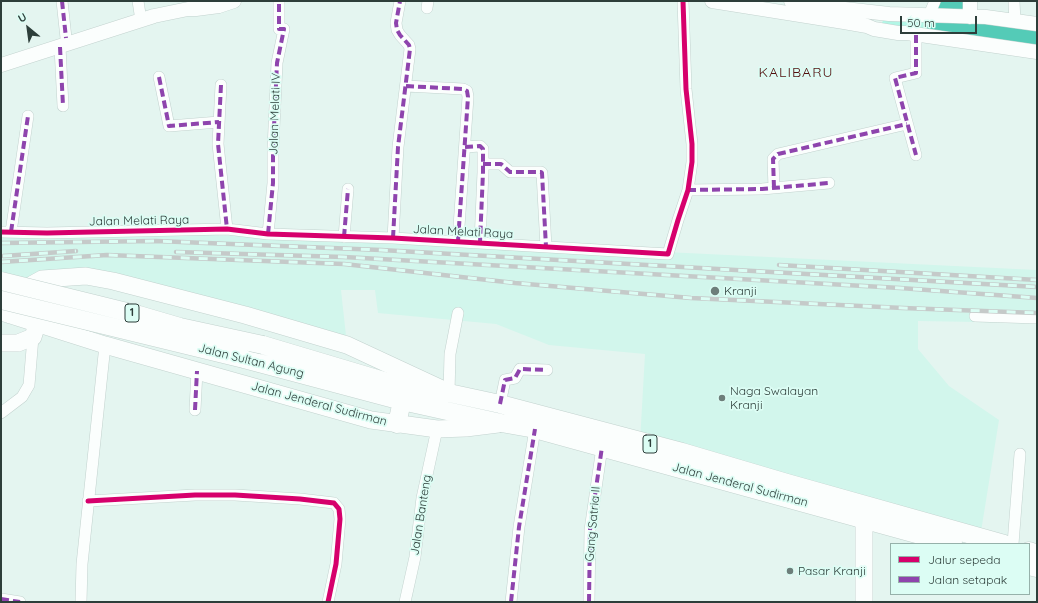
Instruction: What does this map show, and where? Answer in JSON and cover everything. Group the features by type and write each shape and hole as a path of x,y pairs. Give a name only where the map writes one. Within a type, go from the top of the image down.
{"highway":[{"name":"Jalan Sultan Agung","path":"1,281 139,315 180,327 263,345 408,396 500,423"},
{"name":"Jalan Sultan Agung","path":"1,300 244,359 408,396"},
{"name":"Jalan Jenderal Sudirman","path":"408,396 449,393 500,404 682,452 866,512 950,543"},
{"path":"397,424 408,396"},
{"name":"Jalan Jenderal Sudirman","path":"500,423 534,429 866,512 1000,543"}],"main road":[{"name":"Jalan Jenderal Sudirman","path":"449,393 347,345 292,328 113,281 86,276 42,279 33,284 4,317 35,331 57,330 371,420 437,429 466,428 500,423"},
{"path":"1,343 18,343 35,331 36,307 40,294 44,287 57,277"},
{"path":"864,602 866,512"}],"street":[{"path":"62,1 63,106"},
{"path":"1,65 63,42 82,32 139,8 185,4 196,9 219,6 234,1"},
{"name":"Jalan Melati IV","path":"268,234 272,183 272,149 277,64 284,29 279,29 279,1"},
{"path":"393,238 398,147 410,49 409,45 397,30 396,24 400,1"},
{"name":"Jalan Melati Raya","path":"6,232 227,229 268,234 480,242 668,254 688,190 692,162 692,144 686,89 683,1"},
{"path":"712,1 847,16 889,14 986,17 1037,24"},
{"path":"791,1 847,16 874,29 1037,52"},
{"path":"929,15 935,1"},
{"path":"970,1 970,17"},
{"path":"1014,1 1015,22"},
{"path":"1,58 154,16 185,4"},
{"path":"883,30 882,23 884,18 889,14"},
{"path":"916,35 916,73 895,78 916,155"},
{"path":"159,77 169,126 219,122"},
{"path":"221,85 218,144 227,229"},
{"path":"406,86 466,90 468,97 458,241"},
{"path":"6,232 28,116"},
{"path":"774,188 773,159 778,154 907,124"},
{"path":"465,147 482,147 483,164 480,242"},
{"path":"483,164 501,164 510,172 542,173 546,246"},
{"path":"688,190 774,188 828,184"},
{"path":"344,236 348,189"},
{"path":"449,393 450,354 458,313"},
{"path":"975,316 1037,318"},
{"path":"1,413 22,397 29,385 35,331"},
{"path":"81,602 82,564 105,345"},
{"path":"500,404 505,380 515,378 520,369 547,370"},
{"path":"195,410 197,371"},
{"name":"Jalan Banteng","path":"405,602 415,557 422,498 437,429"},
{"path":"511,602 519,527 534,429"},
{"name":"Gang Satria II","path":"589,602 590,530 602,447"},
{"path":"1013,543 1020,454"},
{"path":"88,501 195,495 234,495 300,499 334,503 339,509 340,519 336,564 328,602"},
{"path":"1,599 20,602"}],"shaded area":[{"path":"935,1 970,1 970,17 1037,24 1037,52 926,36 929,15"},
{"path":"929,15 926,36 883,30 882,23 884,18"},
{"path":"135,233 480,243 1037,270 1037,323 918,321 918,349 949,386 999,420 979,543 976,543 640,442 645,354 549,345 496,324 378,313 375,290 341,290 347,345 292,328 57,277 1,312 1,236"}],"railway":[{"path":"1,243 156,241 381,250 1037,287"},
{"path":"3,256 76,251"},
{"path":"176,252 344,257 900,288 1037,298"},
{"path":"1,262 107,255 344,264 515,283 691,298 1037,313"},
{"path":"779,265 1037,280"}],"marked path":[{"path":"62,1 66,38"},
{"path":"268,234 273,183 277,63 284,29 279,29 279,1"},
{"path":"393,238 398,147 410,49 409,45 397,30 396,23 400,1"},
{"path":"916,35 916,73 895,78 916,155"},
{"path":"60,47 63,106"},
{"path":"159,77 169,126 219,122"},
{"path":"221,85 218,144 227,229"},
{"path":"406,86 463,89 467,91 468,97 458,241"},
{"path":"11,232 28,116"},
{"path":"774,188 773,159 778,154 907,124"},
{"path":"465,147 480,146 483,149 480,242"},
{"path":"483,164 501,164 510,172 542,173 546,247"},
{"path":"688,190 762,189 829,183"},
{"path":"344,237 348,189"},
{"path":"500,404 505,380 515,378 520,369 547,370"},
{"path":"195,410 197,371"},
{"path":"511,602 519,527 535,429"},
{"path":"589,602 590,530 602,447"},
{"path":"1,599 20,602"}],"cycle path":[{"path":"1,232 47,233 227,229 268,234 393,238 668,254 688,190 692,162 692,144 686,89 683,1"},
{"path":"88,501 195,495 235,495 300,499 334,503 339,509 340,519 336,564 328,602"}],"place":[{"name":"Kranji","path":"715,291"},
{"name":"Naga Swalayan Kranji","path":"722,398"},
{"name":"Pasar Kranji","path":"790,571"}],"district":[{"name":"KALIBARU","path":"796,73"}]}
